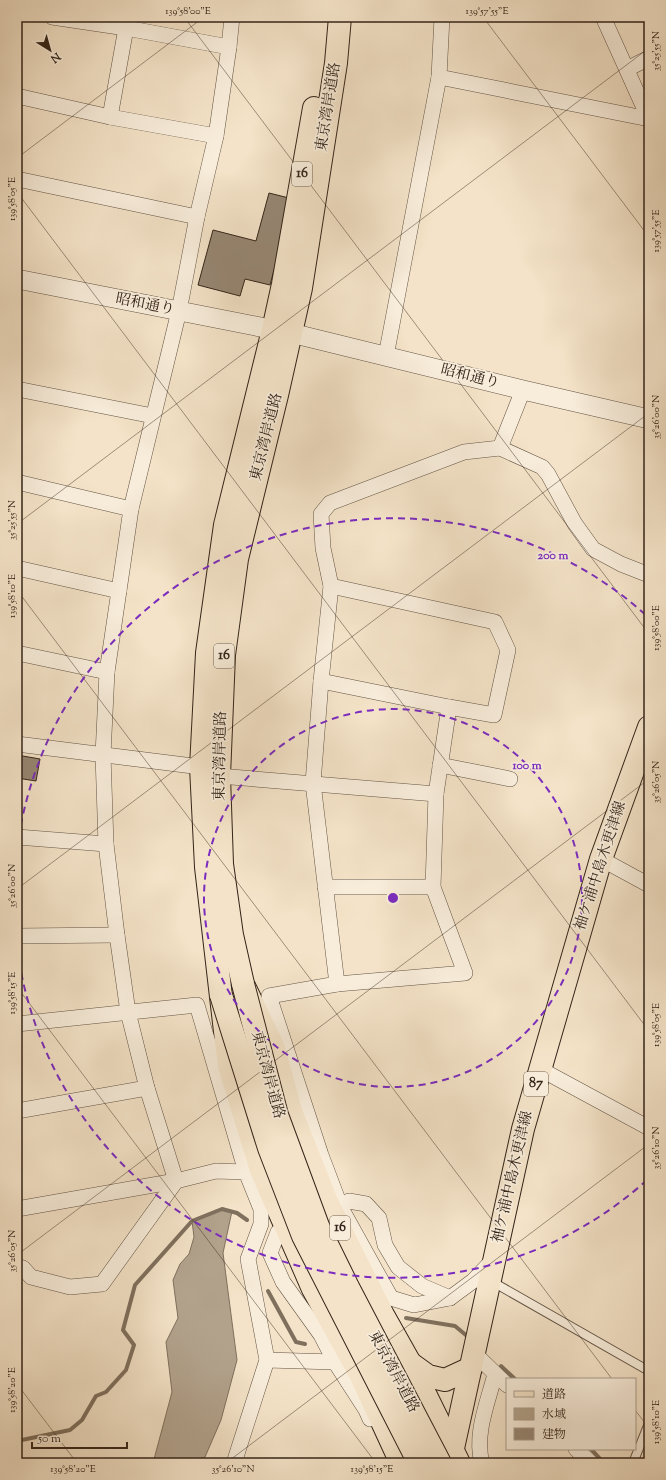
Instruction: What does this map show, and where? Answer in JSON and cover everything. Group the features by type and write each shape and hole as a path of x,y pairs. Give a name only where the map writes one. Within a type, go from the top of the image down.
{"main road":[{"name":"東京湾岸道路","path":"282,332 283,284 322,58 325,17"},
{"name":"東京湾岸道路","path":"340,17 336,63 301,288 282,332 225,525 207,653 210,772 206,867 221,995 269,1148 303,1236 419,1463"},
{"name":"袖ケ浦中島木更津線","path":"450,1460 496,1257 523,1129 601,859 649,727"},
{"name":"東京湾岸道路","path":"210,772 232,935 243,984 277,1115 318,1226 348,1287 450,1460"},
{"name":"16","path":"243,984 274,1048 291,1111 327,1202 383,1315 410,1363 450,1460"},
{"name":"16","path":"221,995 229,1066 261,1170 313,1289 361,1376 401,1463"},
{"path":"410,1363 428,1376 445,1380 473,1360"}],"street":[{"path":"52,17 126,28 229,47"},
{"path":"176,1181 147,1088 128,1012 106,844 103,755 107,672 131,509 179,311 197,217 216,136 232,17"},
{"path":"386,356 438,77 442,17"},
{"path":"603,17 649,119"},
{"path":"110,117 126,28"},
{"path":"627,69 649,58"},
{"path":"438,77 649,119"},
{"path":"17,96 110,117 216,136"},
{"path":"17,179 197,217"},
{"name":"昭和通り","path":"17,279 282,332 649,419"},
{"path":"17,389 153,416"},
{"path":"500,448 523,390"},
{"path":"337,984 312,783 331,586 323,548 321,514 330,503 464,452 500,448 542,467 548,474 575,524 593,549 621,564 649,575"},
{"path":"17,482 131,509"},
{"path":"17,568 119,591"},
{"path":"321,681 450,707 494,714 508,650 495,622 331,586"},
{"path":"17,653 107,672"},
{"path":"450,707 436,794 432,887 465,973 337,984 269,996 320,1155 341,1208 391,1298 414,1305 450,1298 474,1281 496,1257"},
{"path":"17,744 103,755 210,772 436,794"},
{"path":"440,765 510,779"},
{"path":"17,837 106,844"},
{"path":"601,859 649,884"},
{"path":"325,887 432,887"},
{"path":"17,936 117,935"},
{"path":"17,1024 197,1005 246,1172 261,1209 261,1224 248,1259 267,1360 234,1463"},
{"path":"540,1069 649,1128"},
{"path":"17,1111 147,1088"},
{"path":"17,1209 176,1181 216,1171 246,1172"},
{"path":"17,1266 23,1268 31,1277 70,1287 102,1284 176,1181"},
{"path":"349,1201 366,1204 379,1218 385,1245 398,1267 422,1286 450,1298"},
{"path":"278,1232 270,1253 283,1282 321,1335 335,1362 366,1410 387,1453 389,1463"},
{"path":"267,1360 335,1362"},
{"path":"473,1360 495,1374 506,1384"},
{"path":"482,1463 480,1455 480,1432 495,1374"},
{"path":"577,1450 591,1463"}],"lane":[{"path":"490,1281 649,1371"},
{"path":"633,1463 649,1423"}],"water":[{"path":"222,1209 232,1211 223,1253 237,1360 221,1420 205,1457 190,1463 153,1463 172,1392 166,1342 178,1318 173,1280 180,1264 189,1254 194,1237 192,1221"}],"building":[{"path":"269,193 293,199 270,285 245,279 240,296 198,285 213,230 256,241"},
{"path":"17,755 40,759 36,781 17,778"}],"waterway":[{"path":"17,1441 70,1430 82,1420 96,1396 106,1392 126,1370 134,1345 123,1330 135,1285 192,1221 222,1209 237,1213 247,1220"},
{"path":"268,1291 296,1342 305,1344"},
{"path":"406,1318 455,1326 467,1336"},
{"path":"501,1366 514,1378"},
{"path":"592,1450 604,1463"}]}
